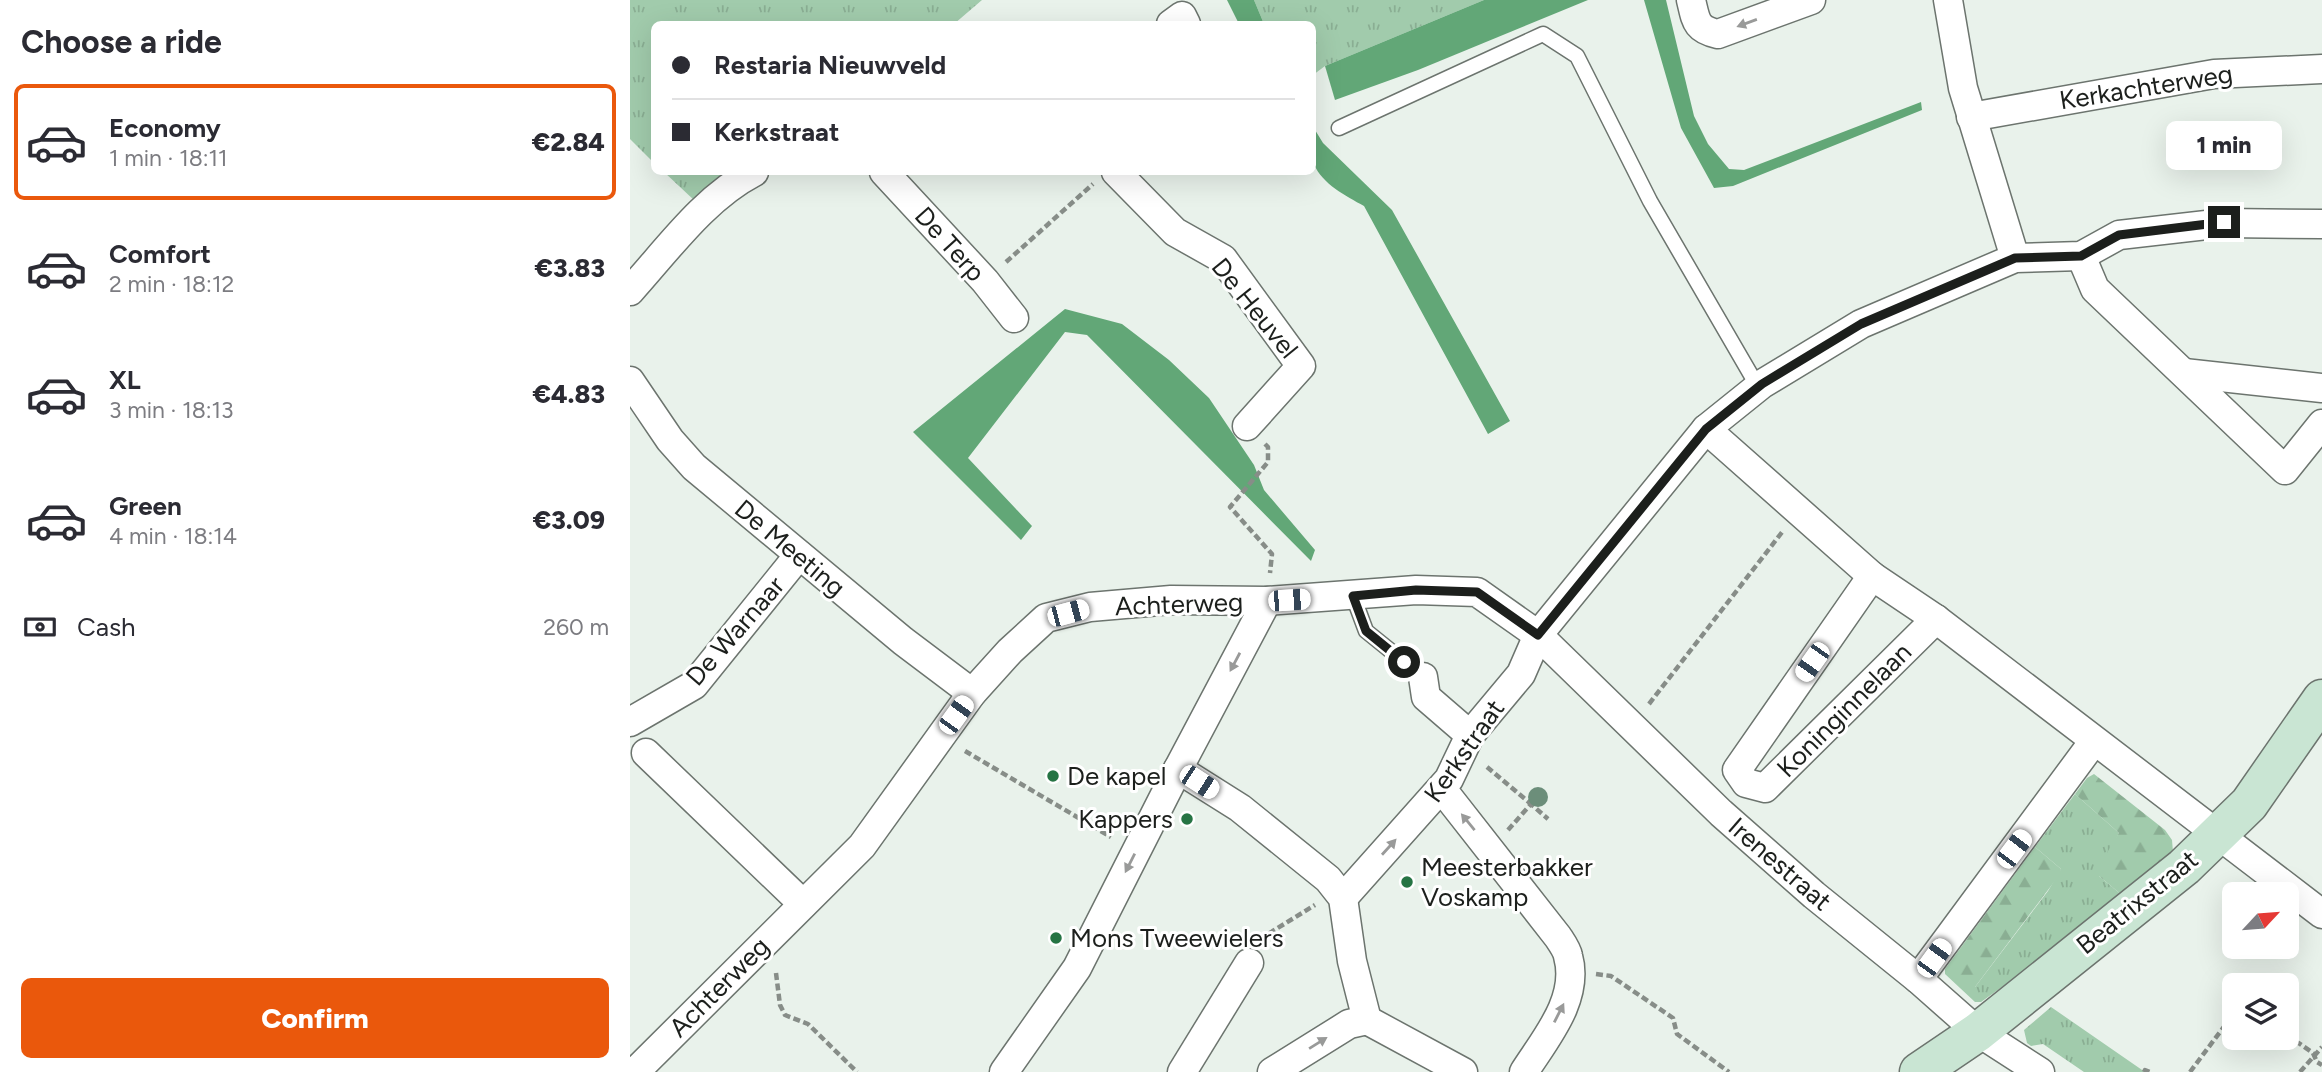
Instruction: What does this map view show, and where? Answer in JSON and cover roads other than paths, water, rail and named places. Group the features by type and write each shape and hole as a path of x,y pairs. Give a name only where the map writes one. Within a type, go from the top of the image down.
{"street":[{"path":"1691,0 1696,23 1707,31 1718,33 1811,0"},
{"path":"1948,0 1963,88 2015,258"},
{"name":"Kerkachterweg","path":"1971,117 2214,74 2322,69"},
{"path":"630,291 701,213 733,183 748,175"},
{"name":"De Terp","path":"887,175 985,281 1014,318"},
{"name":"De Heuvel","path":"1107,176 1175,232 1223,259 1301,366 1247,426"},
{"name":"Kerkstraat","path":"1343,898 1445,784 1470,735 1521,674 1538,635 1706,429 1758,387 1861,324 2015,258 2081,256 2119,235 2224,222 2322,224"},
{"path":"2081,256 2095,289 2285,470 2322,424"},
{"path":"2184,373 2322,388"},
{"name":"De Meeting","path":"630,381 670,440 694,467 903,641 972,693"},
{"name":"Koninginnelaan","path":"1706,429 1872,576 1936,619 2322,914"},
{"name":"De Warnaar","path":"630,722 694,685 799,555"},
{"name":"Koninginnelaan","path":"1872,576 1737,770 1746,783 1765,788 1936,619"},
{"name":"Achterweg","path":"635,1072 862,846 972,693 1010,651 1046,618 1090,607 1171,600 1267,601 1416,590 1477,592 1538,635"},
{"path":"1004,1072 1077,968 1267,601"},
{"name":"Irenestraat","path":"1538,635 1721,813 1783,867 1919,979 1978,1032 2040,1072"},
{"path":"1423,677 1426,697 1470,735"},
{"name":"Beatrixstraat","path":"1919,1072 1978,1032 2185,867 2249,803 2322,699"},
{"path":"1919,979 2094,741"},
{"path":"646,753 803,904"},
{"path":"1178,769 1240,808 1328,879 1343,898 1352,961 1367,1020"},
{"path":"1445,784 1558,937 1568,956 1571,982 1562,1010 1524,1072"},
{"path":"1182,1072 1249,963"},
{"path":"1272,1072 1349,1024 1367,1020 1463,1072"}],"lane":[{"path":"1339,128 1543,34 1577,56 1650,201 1758,387"},
{"path":"1353,596 1366,631 1423,677"}],"place":[{"name":"De kapel","path":"1053,776"},
{"name":"Kappers","path":"1187,819"},
{"name":"Meesterbakker Voskamp","path":"1407,882"},
{"name":"Mons Tweewielers","path":"1056,938"}]}
